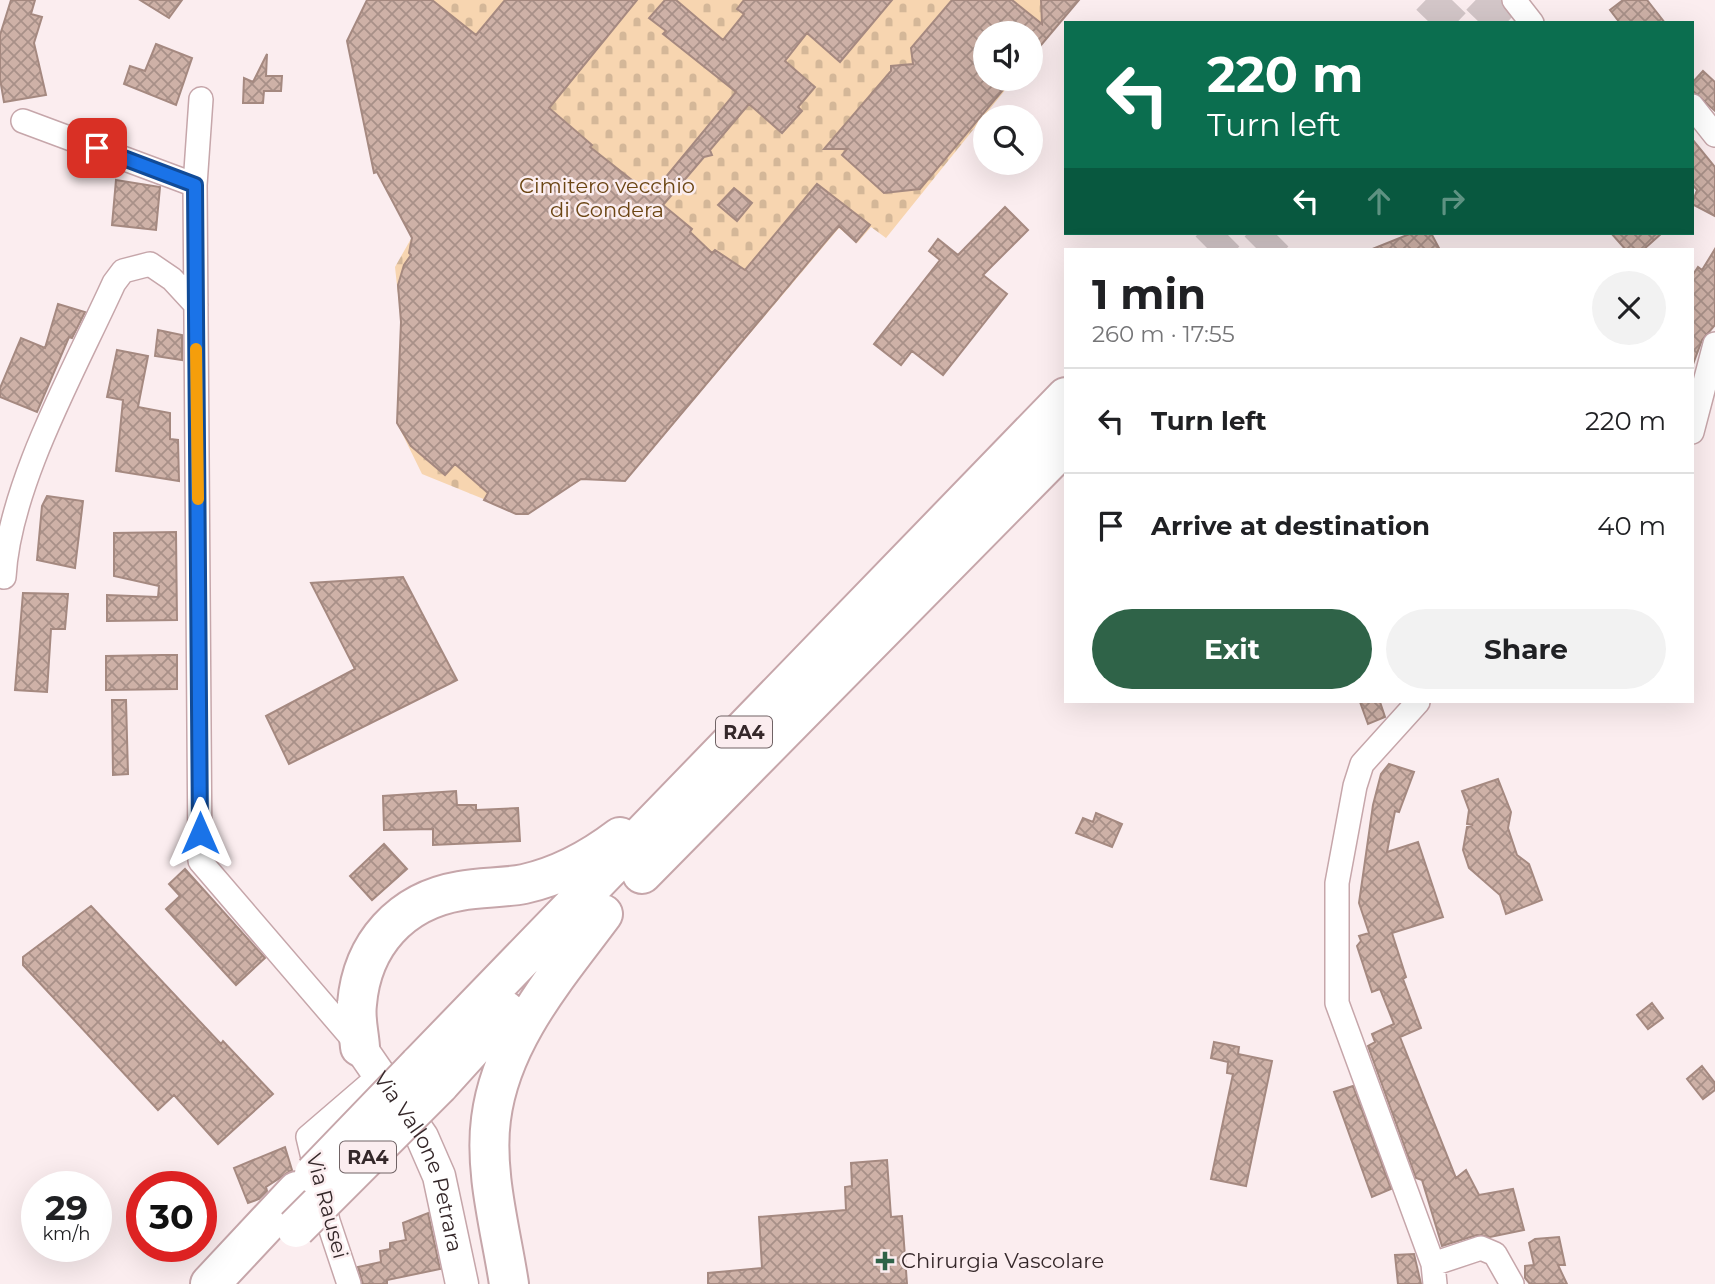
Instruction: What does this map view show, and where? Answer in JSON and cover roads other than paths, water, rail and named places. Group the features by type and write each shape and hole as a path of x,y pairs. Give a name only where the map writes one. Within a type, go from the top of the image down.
{"highway":[{"name":"RA4","path":"210,1284 297,1210 429,1075 703,774 1064,399"},
{"name":"RA4","path":"429,1075 504,1013 1064,446"},
{"path":"369,1062 356,1006 363,969 376,943 395,919 431,897 461,890 523,884 557,874 595,856 703,774"},
{"path":"509,1284 490,1161 491,1120 495,1099 509,1055 535,1005 603,914"},
{"name":"RA4","path":"247,1284 297,1210"}],"street":[{"path":"1514,0 1530,21"},
{"path":"201,99 195,185 200,861 369,1062"},
{"path":"1694,109 1715,135"},
{"path":"23,121 195,185"},
{"path":"5,577 6,554 22,488 114,283 123,271 150,264 172,279 196,305"},
{"path":"1694,424 1715,344"},
{"path":"1411,705 1362,765 1355,786 1337,883 1337,1003 1434,1274 1481,1248 1495,1254 1512,1284"},
{"name":"Via Rausei","path":"349,1284 328,1221 308,1137 369,1062"},
{"name":"Via Vallone Petrara","path":"369,1062 422,1137 439,1176 462,1284"}],"tunnel":[{"path":"1432,21 1452,0"},
{"path":"1482,21 1502,0"},
{"path":"1211,248 1224,235"},
{"path":"1260,248 1273,235"}],"place":[{"name":"Chirurgia Vascolare","path":"885,1261"}],"park label":[{"name":"Cimitero vecchio di Condera","path":"607,198"}]}
